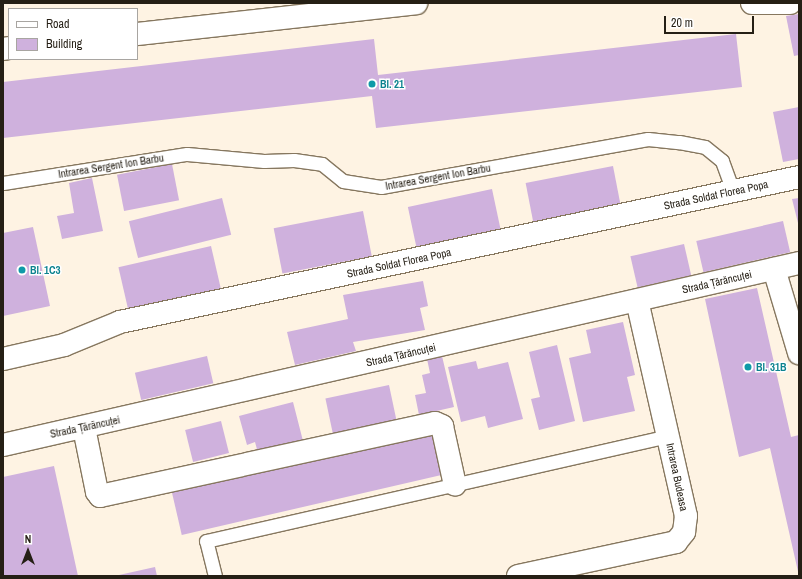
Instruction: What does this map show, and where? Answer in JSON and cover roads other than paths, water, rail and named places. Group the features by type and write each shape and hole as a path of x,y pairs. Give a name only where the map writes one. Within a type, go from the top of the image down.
{"street":[{"path":"138,34 416,3"},
{"path":"752,3 790,3"},
{"name":"Strada Soldat Florea Popa","path":"3,359 64,345 120,322 799,177"},
{"name":"Strada Țărăncuței","path":"3,445 84,428 799,263"},
{"path":"774,269 799,353"},
{"name":"Intrarea Budeasa","path":"518,576 676,542 684,532 686,516 638,300"},
{"path":"84,428 97,492 100,496 435,423 442,426 455,485"}],"lane":[{"name":"Intrarea Sergent Ion Barbu","path":"3,183 187,154 264,161 294,160 322,164 343,181 381,187 648,139 679,142 705,148 722,161 733,191"},
{"path":"215,576 206,541 668,436"}],"place":[{"name":"Bl. 21","path":"372,84"},
{"name":"Bl. 1C3","path":"22,270"},
{"name":"Bl. 31B","path":"748,367"}]}
